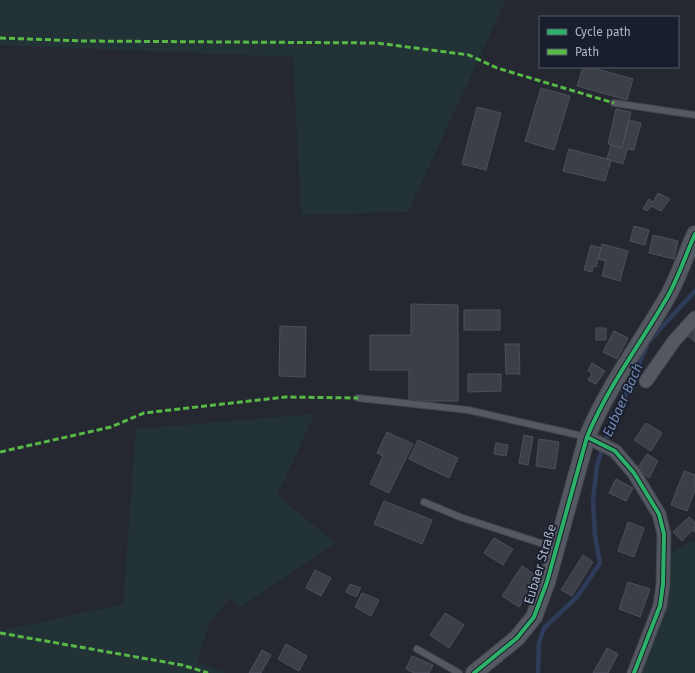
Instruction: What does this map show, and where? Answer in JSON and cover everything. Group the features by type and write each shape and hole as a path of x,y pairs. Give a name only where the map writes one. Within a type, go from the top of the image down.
{"street":[{"name":"Eubaer Straße","path":"474,673 517,638 534,617 547,582 556,548 598,442 596,416 631,354 669,294 695,234"},
{"path":"646,381 674,342 695,318"},
{"path":"598,442 623,459 649,495 659,514 664,534 663,584 660,606 634,673"}],"lane":[{"path":"614,103 695,115"},
{"path":"358,398 468,410 598,442"},
{"path":"424,502 460,517 556,548"},
{"path":"417,649 458,673"}],"shaded area":[{"path":"0,0 506,0 408,212 301,215 293,57 0,45"},
{"path":"315,414 277,495 335,543 241,607 230,598 210,621 197,661 226,673 0,673 0,631 123,604 136,429"},
{"path":"692,541 695,543 695,673 626,673 649,614 657,587 660,559"}],"building":[{"path":"583,68 594,68 633,79 627,100 577,86"},
{"path":"541,88 570,96 554,150 525,141"},
{"path":"477,107 501,113 486,170 462,164"},
{"path":"616,109 631,112 622,148 608,144"},
{"path":"629,120 641,123 634,150 627,149 623,164 607,159 611,145 622,148"},
{"path":"569,149 611,160 605,181 563,171"},
{"path":"658,193 670,199 661,211 651,206 647,211 643,209 649,199 653,202"},
{"path":"634,226 649,230 645,245 630,241"},
{"path":"653,235 678,241 674,259 649,253"},
{"path":"602,244 628,251 620,281 602,276 606,261 598,259"},
{"path":"591,245 601,248 596,267 593,266 592,272 584,270"},
{"path":"411,304 458,305 458,401 409,401 409,370 370,370 370,335 411,335"},
{"path":"464,310 500,310 500,330 464,330"},
{"path":"280,326 306,327 305,377 279,376"},
{"path":"695,327 695,342 687,335"},
{"path":"596,328 606,328 606,340 596,340"},
{"path":"614,331 628,338 617,359 603,352"},
{"path":"505,344 519,344 520,374 506,374"},
{"path":"592,363 605,371 596,384 588,380 592,374 588,371"},
{"path":"468,374 501,374 501,391 468,392"},
{"path":"646,423 662,433 651,451 634,440"},
{"path":"387,432 413,444 389,493 370,484 383,456 377,453"},
{"path":"524,435 533,437 528,465 519,463"},
{"path":"539,439 559,442 555,469 536,466"},
{"path":"418,440 458,458 449,478 409,459"},
{"path":"496,443 508,445 506,456 494,454"},
{"path":"647,454 658,461 649,478 637,469"},
{"path":"684,471 695,475 695,490 687,511 671,505"},
{"path":"616,479 633,488 626,501 609,493"},
{"path":"384,501 432,520 422,544 374,524"},
{"path":"689,517 695,522 695,532 692,530 682,541 673,532"},
{"path":"628,522 644,528 634,557 618,551"},
{"path":"494,538 513,549 503,565 484,553"},
{"path":"583,555 593,562 572,596 561,590"},
{"path":"522,566 538,577 519,607 502,596"},
{"path":"315,570 331,578 321,596 306,588"},
{"path":"628,582 650,589 640,617 619,609"},
{"path":"350,584 361,588 356,597 346,592"},
{"path":"362,593 379,600 371,616 355,607"},
{"path":"445,613 464,625 449,648 430,635"},
{"path":"286,644 307,656 299,671 278,659"},
{"path":"607,648 618,654 608,673 593,673"},
{"path":"262,650 271,655 261,673 249,673"},
{"path":"412,656 433,665 429,673 414,673 406,669"}],"waterway":[{"name":"Eubaer Bach","path":"538,673 539,643 544,628 577,597 600,563 595,536 593,500 597,465 606,439 649,341 695,291"}],"marked path":[{"path":"0,38 84,41 377,43 469,55 497,68 614,103"},
{"path":"0,452 111,427 144,413 285,397 358,398"},
{"path":"0,633 182,665 208,673"}],"cycle path":[{"path":"474,673 517,638 534,617 547,582 587,437 595,418 615,382 668,296 695,234"},
{"path":"587,437 615,451 634,473 659,514 664,534 663,584 660,606 634,673"}]}
